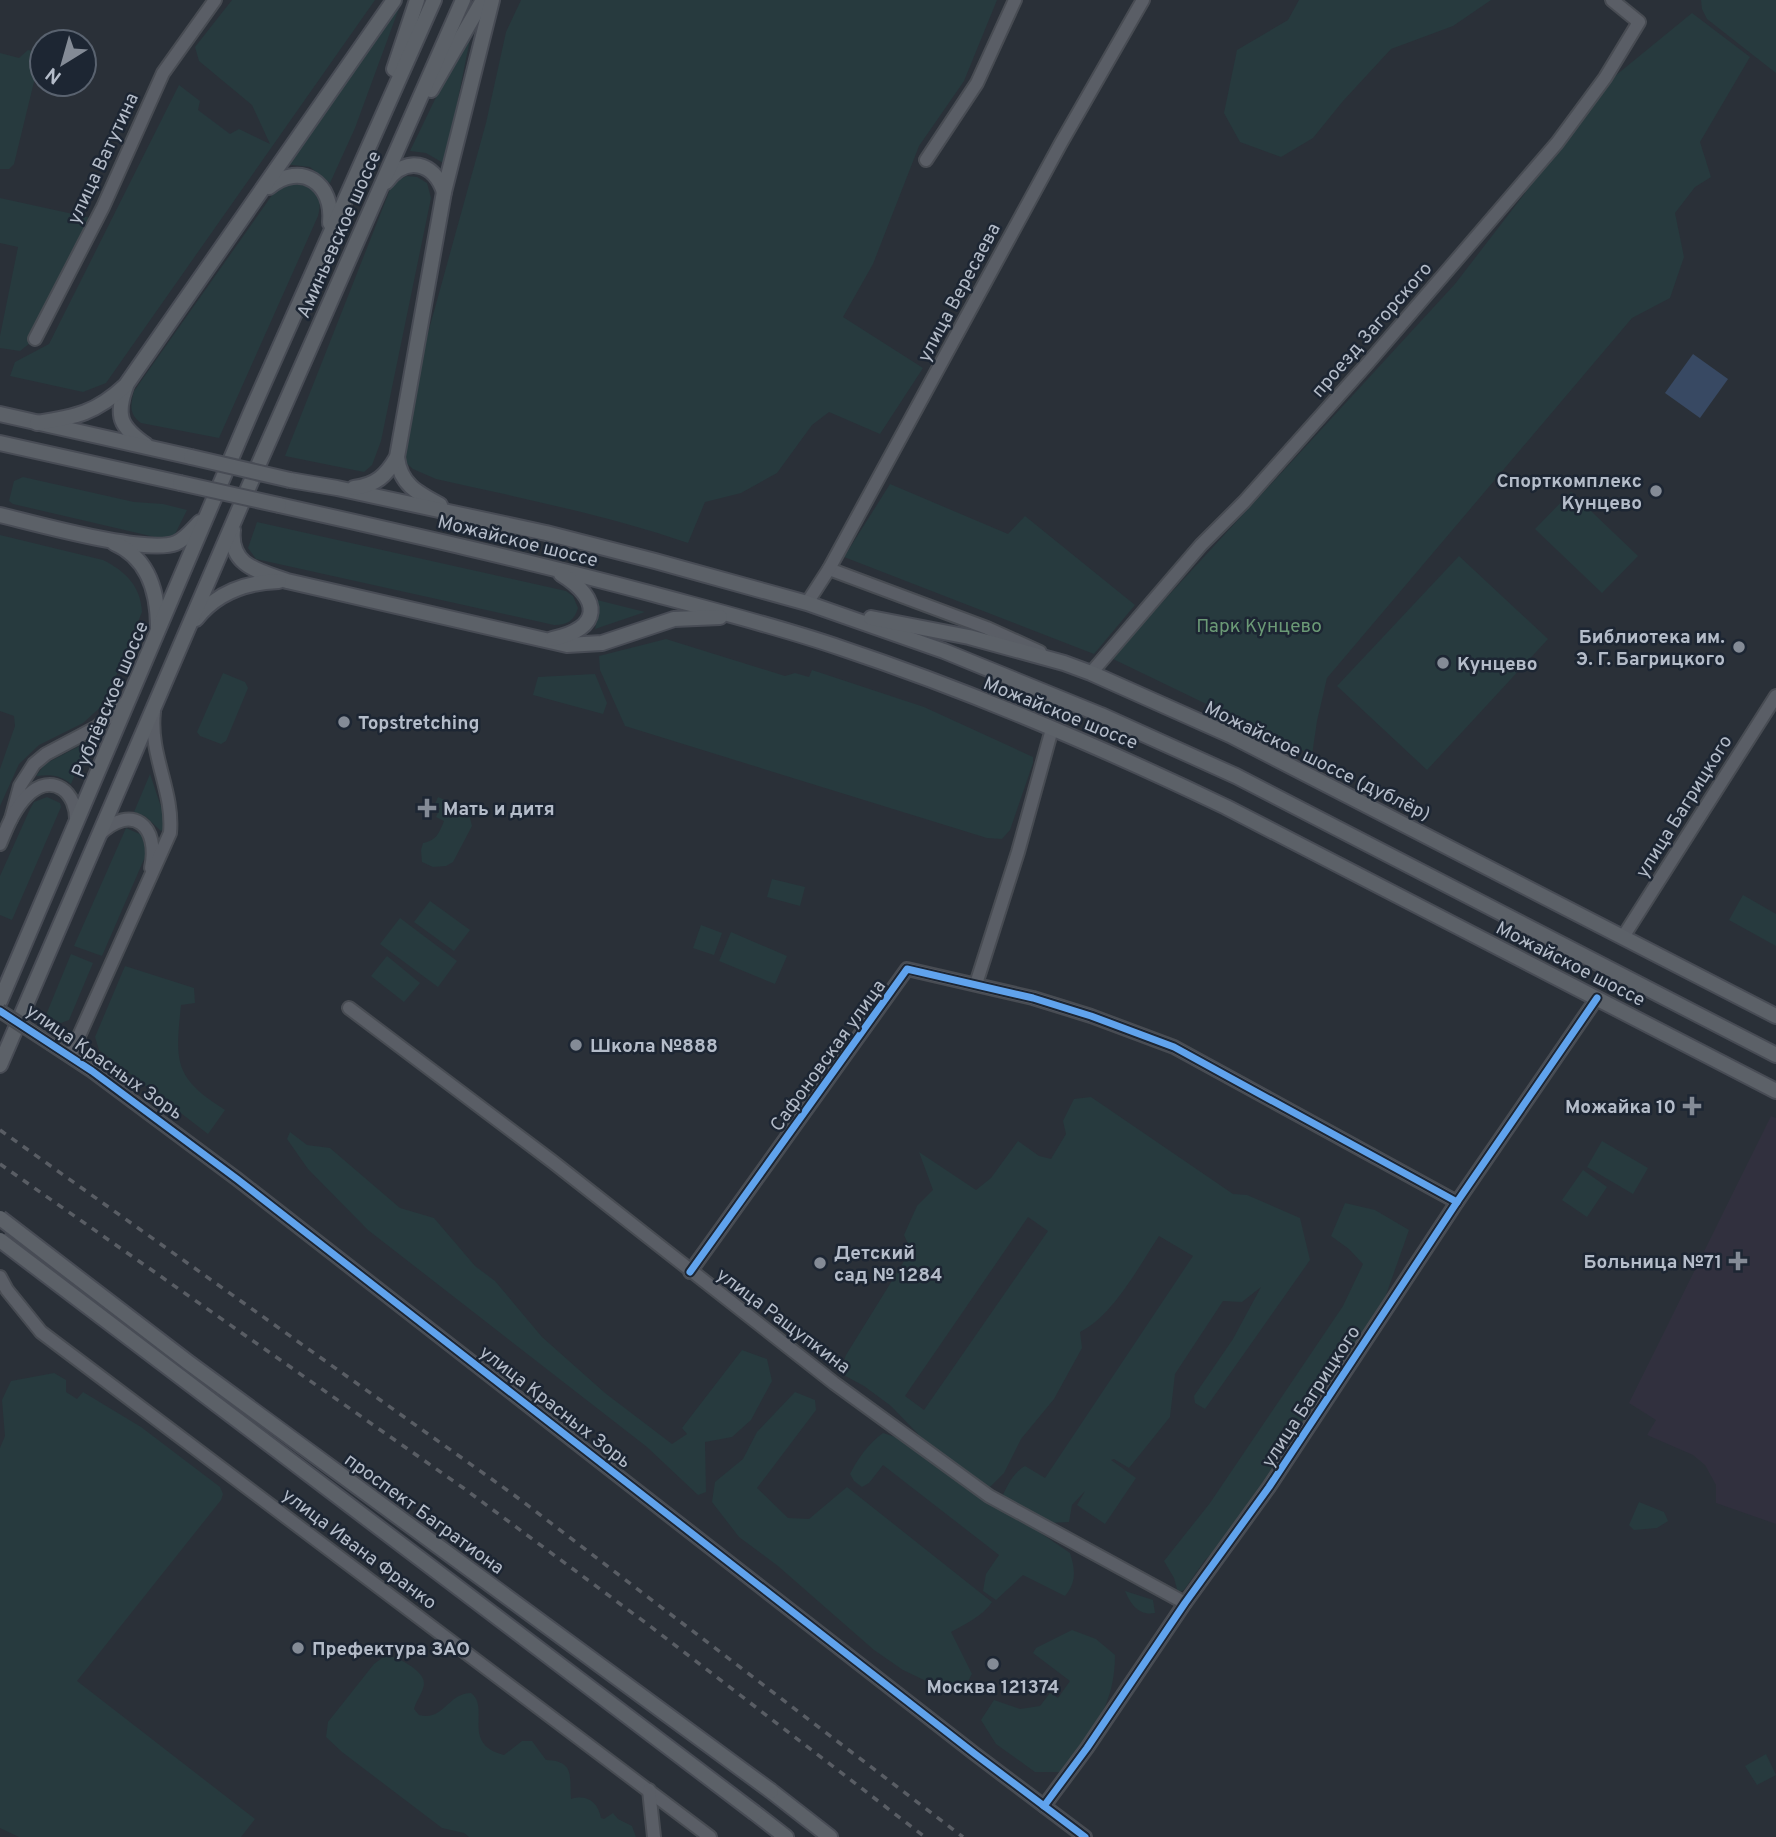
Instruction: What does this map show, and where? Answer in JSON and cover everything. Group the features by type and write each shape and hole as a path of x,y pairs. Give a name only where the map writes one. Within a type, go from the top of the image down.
{"main road":[{"path":"153,449 126,429 121,421 121,401 126,385 394,0"},
{"path":"370,143 416,0"},
{"name":"Аминьевское шоссе","path":"251,412 434,0"},
{"name":"Аминьевское шоссе","path":"233,521 463,0"},
{"path":"392,158 483,0"},
{"path":"337,488 356,488 376,482 389,471 397,457 444,192 492,0"},
{"path":"378,192 400,168 416,164 430,170 439,178 444,192"},
{"path":"255,200 282,177 296,174 308,177 327,193 331,205 330,232"},
{"path":"37,423 75,417 93,410 126,385"},
{"name":"Рублёвское шоссе","path":"0,1001 251,412"},
{"name":"Можайское шоссе","path":"0,414 290,480 568,539 832,611 1065,699 1175,747 1346,832 1776,1055"},
{"name":"Можайское шоссе","path":"0,445 548,566 746,619 897,667 1142,766 1776,1091"},
{"path":"397,457 402,478 411,488 458,514"},
{"path":"0,515 99,538 162,546 174,544 189,534 208,512"},
{"path":"233,521 233,550 240,559 260,571 287,581 546,641 588,645 674,619 709,616 746,619"},
{"path":"0,1065 233,521"},
{"path":"99,538 128,551 146,571 154,588 158,609 158,634"},
{"path":"546,641 569,636 579,630 588,621 590,610 590,601 583,590 548,566"},
{"path":"187,632 199,615 225,594 250,584 287,581"},
{"path":"832,611 969,637 1064,663"},
{"name":"Можайское шоссе (дублёр)","path":"1064,663 1230,736 1776,1016"},
{"name":"проспект Багратиона","path":"0,1217 189,1363 830,1837"},
{"name":"проспект Багратиона","path":"0,1240 786,1837"}],"street":[{"name":"улица Ватутина","path":"35,340 103,207 163,73 215,0"},
{"path":"926,160 976,83 1015,0"},
{"name":"улица Вересаева","path":"807,603 829,569 1054,155 1143,0"},
{"name":"проезд Загорского","path":"1091,673 1200,545 1244,502 1367,364 1557,143 1605,78 1639,22 1612,0"},
{"name":"Можайское шоссе (дублёр)","path":"829,569 987,628 1064,663"},
{"path":"11,819 20,786 34,764 46,754 97,727 131,696"},
{"name":"улица Багрицкого","path":"1623,937 1776,696"},
{"path":"70,1056 149,874 164,850 170,834 171,815 153,737 155,705"},
{"path":"976,984 1018,852 1052,729"},
{"path":"0,844 20,804 33,790 48,785 57,786 70,795 75,804 75,827"},
{"path":"98,835 117,820 136,821 144,826 153,844 149,874"},
{"name":"Сафоновская улица","path":"690,1272 907,969 1032,998 1174,1047 1457,1202"},
{"name":"улица Багрицкого","path":"1044,1806 1269,1487 1457,1202 1597,998"},
{"name":"улица Ращупкина","path":"349,1008 553,1162 690,1272 883,1420 989,1496 1185,1603"},
{"name":"улица Красных Зорь","path":"0,1011 70,1056 237,1179 1085,1837"},
{"name":"улица Ивана Франко","path":"0,1277 7,1290 41,1332 710,1837"},
{"path":"649,1790 654,1837"}],"shaded area":[{"name":"Больница №71","path":"1771,1116 1776,1118 1776,1524 1716,1503 1716,1485 1705,1465 1693,1455 1647,1435 1656,1420 1629,1403"}],"green space":[{"path":"232,0 375,0 106,383 83,392 10,376 15,362 49,344 179,85 200,101 198,110 230,134 239,129 270,144 252,105 199,61 195,47"},
{"path":"399,0 402,0 355,128 330,183 310,167 284,164"},
{"path":"521,0 997,0 964,81 919,146 873,264 843,317 923,368 880,434 829,412 812,425 777,473 741,493 705,502 688,543 595,515 436,479 413,469 399,457 412,391 486,123 506,32"},
{"path":"1299,0 1491,0 1453,26 1391,49 1313,138 1281,157 1240,142 1224,113 1237,50 1288,20"},
{"path":"1701,0 1776,0 1776,73 1707,19"},
{"name":"Парк Кунцево","path":"1692,13 1750,57 1700,142 1711,177 1695,187 1675,213 1684,257 1670,298 1632,318 1327,678 1312,755 1111,658 1455,284 1615,76"},
{"path":"470,27 472,29 445,164 426,153 410,151"},
{"path":"28,50 30,98 14,164 9,169 0,169 0,53 19,58"},
{"path":"407,176 417,177 427,183 431,198 381,441 372,465 364,472 285,456 393,182"},
{"path":"282,181 306,184 317,191 320,205 318,216 219,438 141,423 132,412 134,391"},
{"path":"0,198 96,219 35,339 20,351 0,348 0,336 18,247 0,243"},
{"path":"23,477 134,502 163,504 187,510 174,536 159,538 13,504 9,501 14,481"},
{"path":"890,484 1008,534 1025,516 1135,605 1094,654 844,557"},
{"path":"1571,492 1638,556 1602,593 1535,529"},
{"path":"257,522 566,591 573,596 578,608 569,621 554,625 256,559 248,548"},
{"path":"0,535 103,560 130,580 139,594 142,612 105,703 83,723 39,745 19,764 0,806 0,769 15,726 14,716 0,711"},
{"name":"Кунцево","path":"1459,556 1548,639 1427,770 1337,686"},
{"path":"597,600 645,612 595,629 599,608"},
{"path":"666,639 785,676 795,673 809,677 812,670 924,707 1033,757 1010,830 1002,839 987,838 625,726 600,670 599,656"},
{"path":"223,673 245,682 248,688 226,741 221,744 200,736 197,732"},
{"path":"595,674 607,703 603,714 533,695 538,677"},
{"path":"89,741 71,784 55,776 36,776 45,764"},
{"path":"150,774 165,819 161,831 145,816 134,812"},
{"path":"47,797 60,803 61,807 12,920 0,915 0,876 34,802"},
{"path":"438,797 468,810 472,826 453,862 446,866 433,867 422,862 421,850 423,843 437,835 444,821 436,817 440,808 434,806"},
{"path":"126,828 142,835 148,850 102,956 74,946"},
{"path":"772,879 805,887 800,906 767,897"},
{"path":"1743,895 1776,914 1776,946 1729,920"},
{"path":"430,901 470,930 454,951 414,922"},
{"path":"400,918 457,961 438,987 380,944"},
{"path":"701,925 722,933 714,955 693,948"},
{"path":"731,932 787,956 775,984 719,961"},
{"path":"71,954 93,963 69,1020 61,1023 46,1015"},
{"path":"387,956 420,983 404,1002 371,976"},
{"path":"125,966 194,988 195,1003 181,1005 179,1055 187,1078 208,1099 225,1110 208,1134 99,1050 95,1037"},
{"path":"1091,1097 1233,1194 1247,1195 1300,1218 1310,1260 1205,1409 1195,1403 1194,1396 1233,1339 1261,1287 1242,1302 1223,1301 1175,1374 1170,1417 1129,1468 1114,1459 1111,1460 1136,1478 1105,1524 1077,1505 1085,1491 1072,1505 1069,1522 1049,1523 1002,1497 1014,1475 1025,1466 1045,1478 1193,1256 1159,1236 1114,1303 1092,1325 1080,1332 1082,1348 1054,1399 1021,1439 1004,1473 990,1487 973,1481 920,1436 891,1406 864,1386 840,1373 846,1355 911,1250 904,1235 917,1206 933,1190 919,1152 976,1190 991,1178 1018,1141 1039,1156 1051,1159 1066,1134 1063,1121 1074,1099","holes":["1028,1217 1048,1231 924,1410 905,1396"]},
{"path":"290,1132 307,1145 330,1148 400,1208 434,1218 475,1266 495,1281 542,1337 605,1393 672,1444 687,1434 682,1428 742,1350 767,1359 772,1381 751,1420 732,1437 705,1442 706,1492 698,1495 647,1447 368,1230 308,1169 287,1139"},
{"path":"1602,1141 1648,1168 1633,1194 1587,1167"},
{"path":"1583,1170 1607,1187 1587,1217 1562,1200"},
{"path":"1345,1203 1375,1210 1409,1230 1380,1312 1227,1539 1205,1560 1184,1590 1178,1593 1174,1578 1164,1561 1210,1503 1343,1306 1363,1264 1331,1236"},
{"path":"54,1373 66,1380 66,1392 77,1399 83,1392 141,1427 220,1487 223,1494 221,1500 77,1681 255,1819 241,1837 19,1837 0,1828 0,1448 5,1436 2,1400 11,1381"},
{"path":"795,1392 815,1400 816,1410 757,1488 788,1518 809,1519 847,1487 992,1602 979,1616 951,1632 972,1674 967,1683 947,1691 903,1670 874,1650 778,1566 739,1537 712,1502 715,1482 743,1459 757,1432"},
{"path":"883,1433 904,1440 1070,1553 1074,1575 1072,1586 1065,1596 1023,1575 996,1600 983,1591 986,1574 999,1555 883,1465 869,1483 862,1487 854,1481 850,1474 857,1462"},
{"path":"1639,1502 1664,1512 1668,1521 1657,1528 1634,1530 1629,1525"},
{"path":"1125,1591 1153,1600 1155,1613 1140,1611"},
{"path":"1072,1630 1096,1639 1115,1655 1111,1689 1100,1717 1065,1772 1035,1772 996,1744 981,1720 994,1700 1020,1709 1040,1706 1050,1693 1058,1698 1070,1681 1033,1653 1036,1648"},
{"path":"386,1655 409,1665 423,1678 424,1686 414,1709 419,1715 434,1715 457,1697 471,1693 478,1707 479,1735 491,1750 504,1755 522,1741 532,1741 546,1760 556,1761 567,1767 571,1799 591,1801 604,1819 613,1813 618,1819 632,1826 636,1837 469,1837 464,1833 442,1828 326,1737 328,1722 374,1664"},
{"path":"1766,1754 1776,1775 1757,1785 1745,1766"}],"water":[{"path":"1693,354 1728,379 1700,418 1665,393"}],"railway":[{"path":"0,1130 514,1495 963,1837"},
{"path":"0,1164 462,1487 650,1626 925,1837"}],"cycle path":[{"path":"690,1272 907,969 1033,998 1174,1047 1457,1202"},
{"path":"1044,1806 1269,1487 1457,1202 1597,998"},
{"path":"0,1011 92,1071 237,1179 1085,1837"}],"place":[{"name":"Спорткомплекс Кунцево","path":"1656,491"},
{"name":"Библиотека им. Э. Г. Багрицкого","path":"1739,647"},
{"name":"Кунцево","path":"1443,663"},
{"name":"Topstretching","path":"344,722"},
{"name":"Мать и дитя","path":"427,808"},
{"name":"Школа №888","path":"576,1045"},
{"name":"Можайка 10","path":"1692,1106"},
{"name":"Больница №71","path":"1738,1261"},
{"name":"Детский сад № 1284","path":"820,1263"},
{"name":"Префектура ЗАО","path":"298,1648"},
{"name":"Москва 121374","path":"993,1664"}]}
